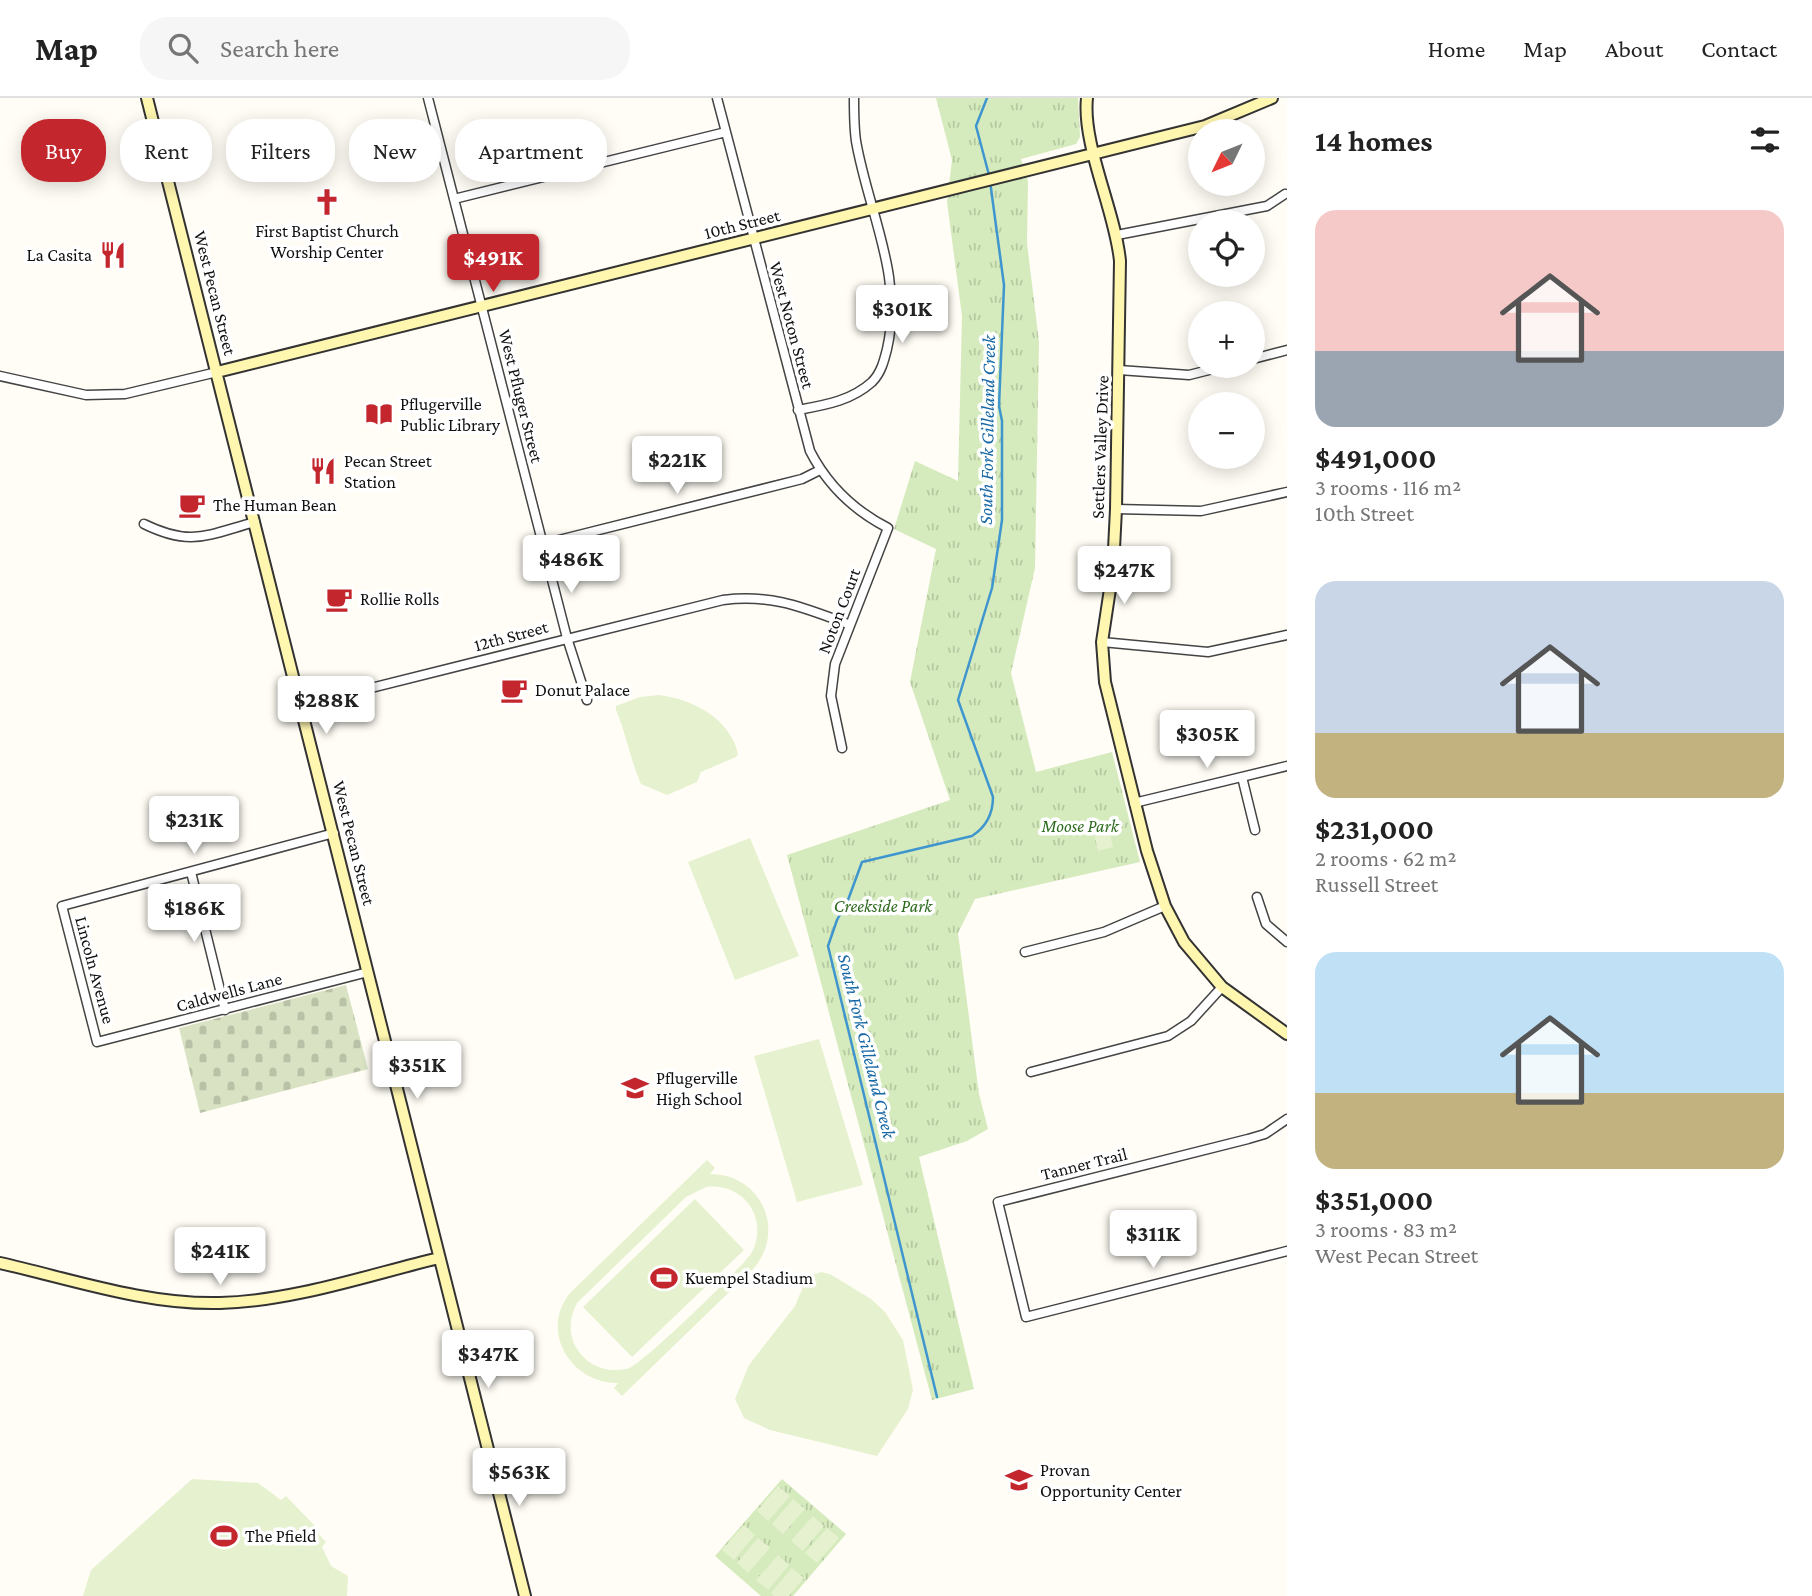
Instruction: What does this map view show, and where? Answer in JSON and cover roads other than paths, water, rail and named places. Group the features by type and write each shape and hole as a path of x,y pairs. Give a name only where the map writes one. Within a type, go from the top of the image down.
{"street":[{"name":"West Pecan Street","path":"147,98 303,705 525,1596"},
{"name":"West Pfluger Street","path":"428,98 566,638 587,700"},
{"name":"West Noton Street","path":"717,98 798,410 820,470 850,504 888,528"},
{"path":"798,410 837,402 855,395 874,380 883,366 891,329 890,275 856,140 854,98"},
{"name":"Settlers Valley Drive","path":"1087,98 1095,152 1117,235 1119,370 1116,509 1114,569 1102,642 1105,682 1134,803 1165,906 1184,942 1222,987 1287,1034"},
{"name":"10th Street","path":"217,372 1205,126 1272,98"},
{"path":"454,199 726,132"},
{"path":"1117,235 1267,206 1285,194"},
{"path":"1265,356 1287,350"},
{"path":"1119,370 1188,375"},
{"path":"0,376 86,395 125,394 217,372"},
{"path":"543,544 802,479 820,470"},
{"path":"1116,509 1201,511 1287,492"},
{"path":"144,524 168,536 184,539 255,522"},
{"name":"Noton Court","path":"842,748 831,696 835,664 848,624 888,528"},
{"name":"12th Street","path":"303,705 723,600 747,597 793,603 848,624"},
{"path":"1102,642 1208,652 1287,635"},
{"path":"1134,803 1287,766"},
{"path":"1242,777 1255,830"},
{"path":"225,1010 191,872 334,833"},
{"name":"Lincoln Avenue","path":"97,1042 62,906 191,872"},
{"path":"1257,897 1266,924 1287,942"},
{"path":"1025,952 1104,932 1165,906"},
{"name":"Caldwells Lane","path":"97,1042 368,972"},
{"path":"1031,1072 1168,1036 1191,1021 1222,987"},
{"name":"Tanner Trail","path":"1287,1119 1265,1133 1248,1139 998,1202 1026,1317 1287,1251"},
{"path":"0,1264 137,1294 177,1301 219,1303 284,1296 439,1258"}],"waterway":[{"name":"South Fork Gilleland Creek","path":"987,98 976,126 989,175"},
{"name":"South Fork Gilleland Creek","path":"937,1397 828,946 862,862 972,836 985,824 992,809 993,797 958,700 992,588 1002,520 1002,421 999,406 1004,285 990,181"}],"place":[{"name":"First Baptist Church Worship Center","path":"327,202"},
{"name":"La Casita","path":"113,255"},
{"name":"Pflugerville Public Library","path":"379,414"},
{"name":"Pecan Street Station","path":"323,471"},
{"name":"The Human Bean","path":"192,505"},
{"name":"Rollie Rolls","path":"339,599"},
{"name":"Donut Palace","path":"514,690"},
{"name":"Pflugerville High School","path":"635,1088"},
{"name":"Kuempel Stadium","path":"664,1278"},
{"name":"Provan Opportunity Center","path":"1019,1480"},
{"name":"The Pfield","path":"224,1536"}],"park label":[{"name":"Moose Park","path":"1080,826"},
{"name":"Creekside Park","path":"883,906"}]}
